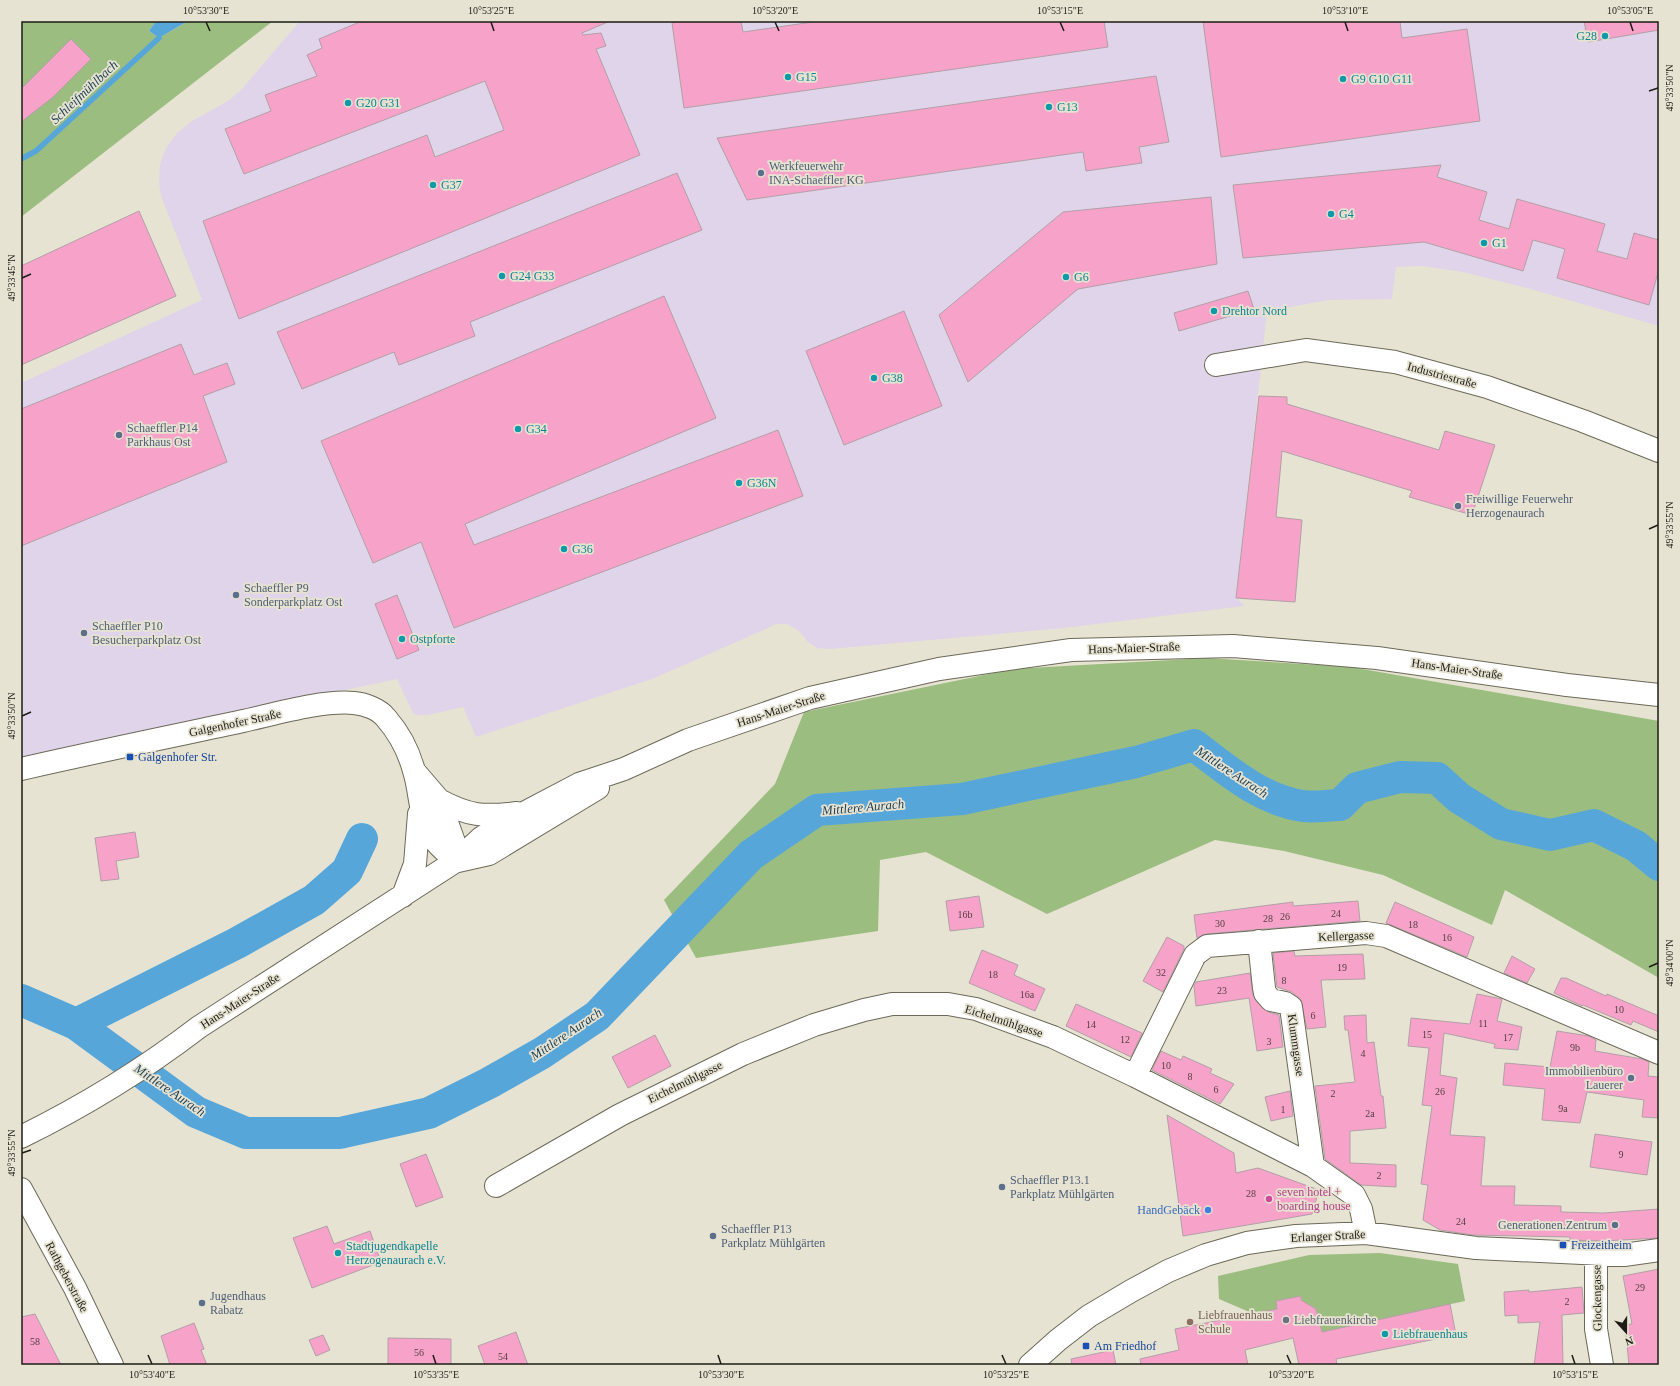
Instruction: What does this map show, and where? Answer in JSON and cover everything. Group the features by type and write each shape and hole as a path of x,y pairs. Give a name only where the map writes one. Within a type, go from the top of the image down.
{"street":[{"name":"Industriestraße","path":"1216,365 1306,350 1395,362 1508,394 1659,452"},
{"name":"Hans-Maier-Straße","path":"21,1138 70,1113 102,1094 172,1048 199,1027 456,861 481,838 524,812 579,784 624,769 688,740 810,698 940,669 1071,650 1233,646 1377,658 1574,686 1659,695"},
{"name":"Galgenhofer Straße","path":"21,769 288,711 335,704 353,703 367,706 381,712 402,741 429,801 427,828 431,836 456,861"},
{"name":"Hans-Maier-Straße","path":"456,861 489,854 586,796 624,769"},
{"path":"429,801 473,814 489,816 524,812"},
{"name":"Galgenhofer Straße","path":"403,896 415,864 429,801"},
{"name":"Kellergasse","path":"1135,1076 1195,955 1207,946 1366,933 1386,936 1659,1053"},
{"name":"Klummgasse","path":"1259,941 1265,993 1271,1000 1285,1003 1291,1007 1313,1166"},
{"name":"Eichelmühlgasse","path":"496,1186 620,1115 743,1054 814,1026 892,1004 948,1004 976,1009 1053,1037 1135,1076 1313,1166 1354,1196 1361,1209 1366,1233"},
{"name":"Rathgeberstraße","path":"21,1189 29,1214 75,1288 112,1365"},
{"name":"Erlanger Straße","path":"1030,1365 1058,1340 1089,1316 1162,1274 1206,1255 1248,1243 1296,1236 1366,1233 1476,1248 1624,1255 1659,1250"},
{"name":"Glockengasse","path":"1596,1254 1596,1329 1602,1365"}],"shaded area":[{"path":"300,21 1659,21 1659,326 1527,288 1463,272 1423,266 1396,267 1392,299 1329,300 1267,311 1236,597 1244,606 1064,628 830,649 817,648 808,642 798,630 787,624 777,624 652,679 476,737 463,707 428,715 417,715 413,713 397,679 21,759 21,383 202,300 161,196 159,182 160,164 166,148 177,133 192,121 228,101 241,90"}],"green space":[{"path":"21,21 156,21 149,31 159,38 188,21 273,21 21,217"},
{"path":"1207,658 1351,667 1659,721 1659,978 1505,890 1492,925 1383,875 1284,851 1215,840 1047,914 926,852 880,860 878,931 696,958 664,900 775,784 804,712 1013,669"},
{"path":"1380,1253 1458,1264 1465,1301 1322,1332 1320,1323 1314,1324 1319,1318 1316,1309 1308,1304 1302,1304 1301,1296 1276,1301 1277,1309 1254,1314 1219,1299 1218,1276 1309,1255"}],"water":[{"path":"156,21 188,21 159,38 149,31"}],"building":[{"name":"G37","path":"362,21 610,21 582,33 583,35 601,33 606,46 596,49 640,155 239,319 203,221 427,135 435,157 504,130 485,81 244,174 225,129 271,111 265,95 317,76 307,55 322,48 319,39"},
{"name":"G15","path":"682,21 741,21 743,32 820,21 1104,21 1108,47 684,108 672,23"},
{"name":"G9 G10 G11","path":"1203,21 1400,21 1402,38 1467,29 1480,121 1221,157"},
{"name":"G28","path":"1584,21 1659,21 1659,30 1588,42"},
{"path":"71,39 91,59 52,98 21,122 21,89"},
{"name":"G13","path":"1156,76 1169,142 1139,147 1142,163 1086,171 1083,152 747,200 717,138"},
{"path":"1441,165 1437,177 1487,192 1479,220 1509,229 1517,199 1605,224 1597,251 1627,259 1634,233 1659,240 1659,269 1649,305 1557,278 1565,249 1533,240 1523,271 1424,242 1243,258 1233,185"},
{"name":"G24 G33","path":"677,173 702,230 470,322 475,336 399,365 394,352 302,389 277,332"},
{"name":"G6","path":"1211,197 1217,264 1078,289 968,382 939,315 1063,212"},
{"path":"139,211 176,296 21,365 21,266"},
{"name":"Drehtor Nord","path":"1248,291 1254,309 1179,331 1174,313"},
{"name":"G34","path":"664,296 716,418 465,524 474,545 778,430 803,496 454,628 421,542 373,563 321,441"},
{"name":"G38","path":"904,311 942,406 844,445 806,351"},
{"name":"Schaeffler P14 Parkhaus Ost","path":"181,344 194,375 227,363 235,384 203,396 227,462 21,546 21,409"},
{"name":"Freiwillige Feuerwehr Herzogenaurach","path":"1259,396 1287,397 1287,404 1439,450 1445,431 1495,445 1472,515 1409,497 1412,491 1282,451 1276,517 1302,520 1295,602 1236,598"},
{"name":"Ostpforte","path":"397,595 419,650 397,659 375,604"},
{"path":"135,832 139,857 116,861 119,879 101,881 95,838"},
{"path":"979,896 984,927 950,931 946,901"},
{"path":"1358,901 1360,921 1206,934 1197,938 1194,915 1293,902 1293,906"},
{"path":"1395,902 1474,937 1467,957 1386,923"},
{"path":"1167,937 1184,946 1184,949 1163,992 1143,981"},
{"path":"982,950 1018,965 1014,975 1045,989 1035,1011 969,983"},
{"path":"1294,951 1295,956 1363,954 1365,979 1321,980 1326,1027 1307,1029 1301,1000 1292,992 1277,987 1273,953"},
{"path":"1512,956 1535,969 1527,983 1504,973"},
{"path":"1250,973 1253,995 1256,1001 1268,1012 1279,1015 1283,1047 1257,1051 1249,998 1196,1006 1194,986 1196,982"},
{"path":"1561,978 1566,978 1606,996 1607,994 1659,1016 1659,1032 1633,1021 1631,1025 1583,1005 1582,1006 1554,993"},
{"path":"1477,994 1502,999 1497,1021 1522,1027 1518,1050 1494,1048 1495,1044 1444,1033 1440,1075 1457,1078 1450,1135 1485,1137 1481,1186 1515,1186 1514,1205 1561,1206 1561,1212 1603,1213 1659,1209 1659,1238 1604,1241 1570,1240 1570,1237 1473,1235 1440,1230 1423,1220 1428,1185 1421,1184 1432,1106 1422,1105 1429,1048 1408,1046 1411,1018 1470,1024"},
{"path":"1076,1004 1142,1033 1131,1057 1066,1026"},
{"path":"1366,1015 1367,1043 1374,1042 1381,1096 1383,1096 1386,1128 1350,1131 1350,1163 1396,1165 1396,1187 1361,1185 1325,1159 1315,1086 1355,1082 1348,1030 1345,1030 1344,1016"},
{"path":"1557,1031 1589,1036 1596,1040 1595,1051 1642,1059 1649,1062 1648,1076 1658,1077 1659,1082 1659,1118 1642,1117 1644,1100 1587,1092 1580,1123 1542,1120 1545,1089 1503,1085 1505,1063 1550,1067"},
{"path":"655,1035 671,1066 628,1088 612,1057"},
{"path":"1161,1051 1181,1060 1183,1056 1212,1069 1210,1073 1234,1084 1220,1104 1152,1070"},
{"path":"1290,1091 1293,1116 1271,1121 1265,1097"},
{"path":"1167,1115 1234,1153 1236,1173 1258,1168 1319,1190 1312,1214 1183,1236"},
{"path":"1595,1134 1652,1142 1647,1175 1590,1167"},
{"path":"426,1154 443,1197 416,1207 400,1164"},
{"name":"Stadtjugendkapelle Herzogenaurach e.V.","path":"327,1226 334,1244 370,1231 381,1262 312,1288 293,1238"},
{"path":"1659,1269 1659,1365 1629,1365 1625,1325 1632,1324 1623,1276"},
{"path":"1582,1287 1584,1313 1562,1315 1563,1365 1534,1365 1540,1322 1518,1323 1518,1315 1505,1316 1504,1292 1529,1290 1529,1292"},
{"path":"1301,1296 1301,1300 1316,1309 1322,1332 1450,1304 1456,1335 1336,1359 1337,1365 1299,1365 1293,1338 1245,1350 1248,1365 1141,1365 1140,1359 1179,1350 1175,1329 1277,1309 1276,1301"},
{"path":"35,1314 61,1365 21,1365 21,1317"},
{"path":"194,1323 204,1349 201,1350 207,1365 170,1365 161,1336"},
{"path":"516,1332 528,1365 485,1365 478,1346"},
{"path":"323,1335 330,1350 316,1356 309,1340"},
{"path":"388,1338 451,1339 451,1365 388,1365"},
{"path":"1113,1350 1116,1365 1072,1365 1071,1359"}],"waterway":[{"name":"Schleifmühlbach","path":"21,159 36,151 159,38"},
{"name":"Mittlere Aurach","path":"21,1000 76,1024 196,1112 246,1133 340,1133 429,1113 489,1083 542,1053 597,1016 751,855 817,810 962,799 1136,762 1194,745 1245,783 1259,791 1288,803 1308,807 1340,805 1357,788 1400,777 1437,778 1459,798 1501,824 1550,835 1594,825 1636,846 1659,865"},
{"name":"Mittlere Aurach","path":"76,1024 237,943 314,900 347,871 362,839"}],"place":[{"name":"G28","path":"1605,36"},
{"name":"G15","path":"788,77"},
{"name":"G9 G10 G11","path":"1343,79"},
{"name":"G20 G31","path":"348,103"},
{"name":"G13","path":"1049,107"},
{"name":"Werkfeuerwehr INA-Schaeffler KG","path":"761,173"},
{"name":"G37","path":"433,185"},
{"name":"G4","path":"1331,214"},
{"name":"G1","path":"1484,243"},
{"name":"G24 G33","path":"502,276"},
{"name":"G6","path":"1066,277"},
{"name":"Drehtor Nord","path":"1214,311"},
{"name":"G38","path":"874,378"},
{"name":"G34","path":"518,429"},
{"name":"Schaeffler P14 Parkhaus Ost","path":"119,435"},
{"name":"G36N","path":"739,483"},
{"name":"Freiwillige Feuerwehr Herzogenaurach","path":"1458,506"},
{"name":"G36","path":"564,549"},
{"name":"Schaeffler P9 Sonderparkplatz Ost","path":"236,595"},
{"name":"Schaeffler P10 Besucherparkplatz Ost","path":"84,633"},
{"name":"Ostpforte","path":"402,639"},
{"name":"Galgenhofer Str.","path":"130,757"},
{"name":"Immobilienbüro Lauerer","path":"1631,1078"},
{"name":"Schaeffler P13.1 Parkplatz Mühlgärten","path":"1002,1187"},
{"name":"seven hotel + boarding house","path":"1269,1199"},
{"name":"HandGebäck","path":"1208,1210"},
{"name":"Generationen.Zentrum","path":"1615,1225"},
{"name":"Schaeffler P13 Parkplatz Mühlgärten","path":"713,1236"},
{"name":"Freizeitheim","path":"1563,1245"},
{"name":"Stadtjugendkapelle Herzogenaurach e.V.","path":"338,1253"},
{"name":"Jugendhaus Rabatz","path":"202,1303"},
{"name":"Liebfrauenkirche","path":"1286,1320"},
{"name":"Liebfrauenhaus Schule","path":"1190,1322"},
{"name":"Liebfrauenhaus","path":"1385,1334"},
{"name":"Am Friedhof","path":"1086,1346"}]}
